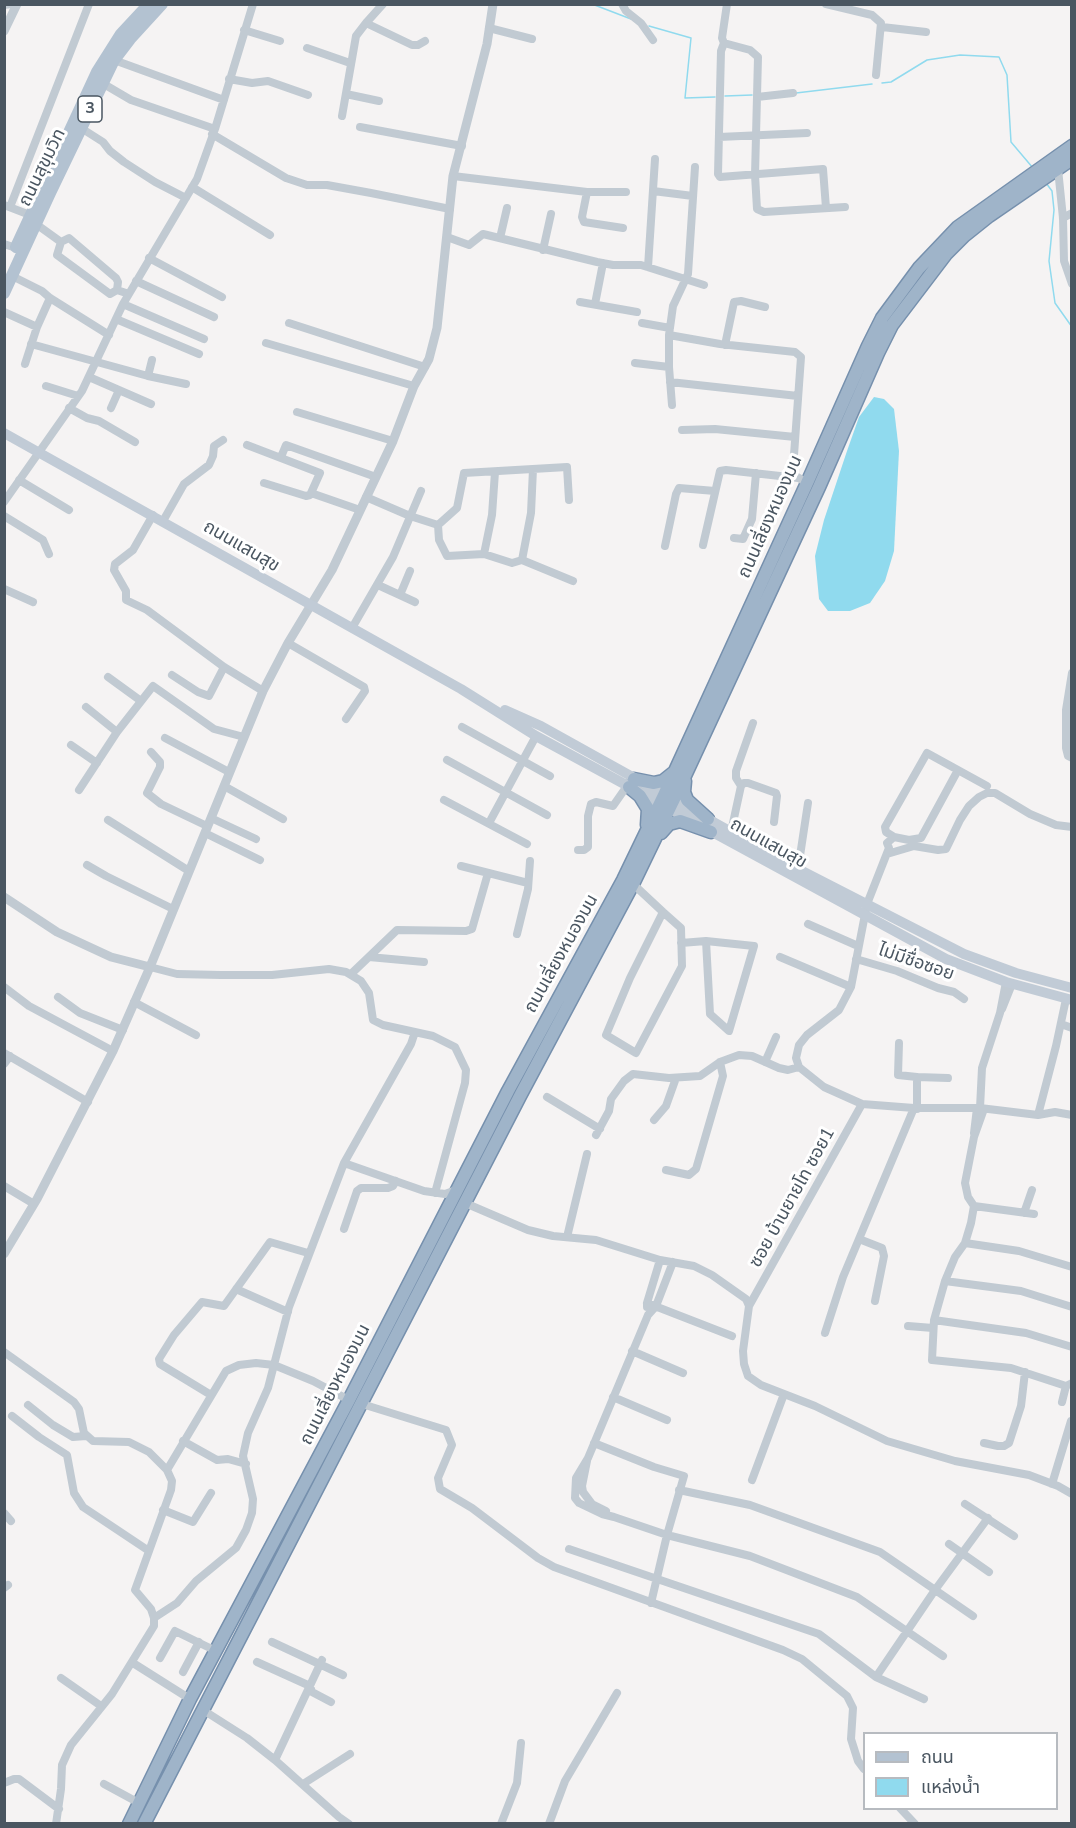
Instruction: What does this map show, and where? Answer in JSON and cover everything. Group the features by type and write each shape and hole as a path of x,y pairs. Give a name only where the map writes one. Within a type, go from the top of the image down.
{"highway":[{"name":"ถนนเลี่ยงหนองมน","path":"1053,168 1071,146"},
{"name":"ถนนเลี่ยงหนองมน","path":"682,769 803,480 868,345 887,311 919,267 958,227 1071,159"},
{"name":"ถนนเลี่ยงหนองมน","path":"144,1824 465,1203 514,1094 623,880 647,843 819,487 892,325 946,254 1023,186"},
{"path":"630,784 659,783 682,769 685,796 709,826"},
{"path":"630,784 648,809 647,843"},
{"path":"647,843 674,822 709,826"},
{"name":"ถนนเลี่ยงหนองมน","path":"129,1824 190,1700 349,1400 456,1190 514,1094 633,884 647,843"},
{"path":"254,1580 267,1587"}],"main road":[{"name":"ถนนสุขุมวิท","path":"8,275 97,72 121,34 148,4"},
{"name":"ถนนสุขุมวิท","path":"4,293 10,246 33,220 114,60 162,4"},
{"name":"ถนนแสนสุข","path":"4,433 39,450 461,689 536,736 667,802 866,909 963,954 1016,973 1071,988"},
{"name":"ถนนแสนสุข","path":"461,689 541,726 630,784"},
{"name":"ถนนแสนสุข","path":"709,826 730,832 798,869 946,959 1009,983 1069,1000"}],"street":[{"path":"4,5 12,4"},
{"path":"4,31 17,4"},
{"path":"61,242 33,220 7,206 89,4"},
{"path":"4,502 78,396 123,304 192,187 224,100 253,4"},
{"path":"342,116 356,36 383,4"},
{"path":"5,1250 34,1204 113,1052 262,691 332,570 393,441 414,386 433,349 453,176 462,146 493,4"},
{"path":"622,4 626,11 641,23 653,40"},
{"path":"727,4 721,51 718,174 720,177 823,169 826,208"},
{"path":"826,4 864,8 877,19 882,27 876,75"},
{"path":"366,22 412,45 425,41"},
{"path":"882,27 926,32"},
{"path":"489,28 532,39"},
{"path":"244,30 280,41"},
{"path":"723,43 750,50 758,57 756,208 759,211 845,207"},
{"path":"307,48 350,63"},
{"path":"114,60 224,100"},
{"path":"229,79 252,82 268,81 308,95"},
{"path":"102,82 131,100 213,131 285,178 307,185 327,185 450,210"},
{"path":"757,97 793,93"},
{"path":"346,94 379,101"},
{"path":"360,127 462,146"},
{"path":"81,128 103,142 124,162 186,198"},
{"path":"719,137 807,133"},
{"path":"648,267 655,159"},
{"path":"672,405 669,331 673,306 686,280 695,167"},
{"path":"1053,168 1064,218 1064,261 1071,284"},
{"path":"453,176 587,192 626,192"},
{"path":"192,187 270,235"},
{"path":"652,191 693,195"},
{"path":"587,192 582,217 584,222 624,228"},
{"path":"500,238 507,208"},
{"path":"1064,218 1071,213"},
{"path":"543,250 551,214"},
{"path":"447,237 469,245 483,234 603,263 648,267 704,285"},
{"path":"117,290 116,278 69,238 61,242 57,255 110,294 117,290 129,294"},
{"path":"150,258 222,297"},
{"path":"595,304 603,263"},
{"path":"8,275 42,291 109,335"},
{"path":"136,281 214,317"},
{"path":"25,364 37,327 50,298"},
{"path":"725,345 734,302 741,301 765,307"},
{"path":"580,302 637,312"},
{"path":"123,304 204,339"},
{"path":"4,312 37,327"},
{"path":"116,319 199,354"},
{"path":"642,323 725,345 795,352 801,357 793,469 794,475 803,480"},
{"path":"290,324 425,368"},
{"path":"266,343 414,386"},
{"path":"31,344 186,384"},
{"path":"148,376 152,360"},
{"path":"635,363 669,366"},
{"path":"89,377 151,404"},
{"path":"670,382 798,396"},
{"path":"46,386 78,396"},
{"path":"111,408 119,390"},
{"path":"69,408 87,418 99,421 135,442"},
{"path":"297,412 393,441"},
{"path":"682,430 715,429 795,437"},
{"path":"223,440 214,446 212,460 208,465 184,484 133,550 115,564 114,570 126,591 126,600 147,609 224,667 262,691"},
{"path":"247,445 320,473 309,495 306,496 264,483"},
{"path":"281,457 286,445 376,477"},
{"path":"438,525 457,508 465,473 567,467 569,500"},
{"path":"522,560 531,513 533,469"},
{"path":"703,545 719,474 723,470 803,480"},
{"path":"484,554 492,515 495,471"},
{"path":"734,538 743,539 752,519 756,473"},
{"path":"19,480 69,510"},
{"path":"665,546 679,488 715,491"},
{"path":"352,628 393,557 421,491"},
{"path":"310,493 360,510"},
{"path":"366,497 438,525"},
{"path":"4,516 43,540 49,554"},
{"path":"438,525 439,540 447,556 484,554 512,563 522,560 573,581"},
{"path":"400,595 410,571"},
{"path":"378,585 415,602"},
{"path":"4,589 33,602"},
{"path":"288,643 364,687 365,691 346,719"},
{"path":"172,675 198,692 209,696 224,667"},
{"path":"1071,673 1066,711 1065,748 1071,758"},
{"path":"108,677 141,701"},
{"path":"79,790 117,732 153,686 214,729 244,737"},
{"path":"86,707 117,732"},
{"path":"730,832 741,786 736,778 736,771 753,723"},
{"path":"462,727 550,776"},
{"path":"489,823 536,736"},
{"path":"165,738 229,772"},
{"path":"70,745 97,763"},
{"path":"151,752 160,762 160,767 147,793 161,804 208,826 260,860"},
{"path":"958,770 921,838 909,840 894,837 886,832 885,826 927,753 958,770 987,786"},
{"path":"447,760 547,814"},
{"path":"741,786 748,783 776,793 774,822"},
{"path":"578,850 588,847 588,816 591,804 596,802 614,806 630,784"},
{"path":"224,786 284,819"},
{"path":"888,851 914,846 946,849 969,806 987,793 995,793 1030,814 1056,825 1071,827"},
{"path":"444,800 527,844"},
{"path":"798,869 808,803"},
{"path":"108,820 189,871"},
{"path":"208,826 256,839"},
{"path":"894,837 887,843 888,851 866,909 851,987 839,1010 807,1035 799,1045 796,1058 799,1067 824,1087 862,1104 916,1108 980,1108 1038,1115 1055,1112 1071,1115"},
{"path":"517,934 528,883 530,861"},
{"path":"87,865 172,909"},
{"path":"461,866 528,883"},
{"path":"351,974 399,929 466,931 472,929 488,873"},
{"path":"633,884 681,928 682,966 636,1053 606,1035 630,978 663,912"},
{"path":"4,897 57,932 111,957 177,974 272,975 329,969 351,974 361,981 369,993 373,1020 383,1025 433,1036 455,1047 466,1070 465,1083 435,1192"},
{"path":"808,924 858,946"},
{"path":"681,943 706,941 754,946 729,1030 710,1014 706,941"},
{"path":"369,957 424,962"},
{"path":"780,957 851,987"},
{"name":"ไม่มีชื่อซอย","path":"856,959 954,992 964,999"},
{"path":"1009,983 1008,998 1000,1013 982,1068 980,1108 974,1122 975,1137 965,1183 968,1197 974,1206 965,1243 955,1257 945,1281 934,1324 932,1360 1011,1368 1069,1385 1062,1402"},
{"path":"4,987 29,1006 113,1052"},
{"path":"58,997 80,1013 123,1030"},
{"path":"1038,1115 1069,1000"},
{"path":"134,1002 196,1035"},
{"path":"1061,1024 1071,1028"},
{"path":"154,1618 177,1603 196,1581 236,1548 246,1530 253,1499 243,1455 248,1433 268,1388 288,1312 308,1253 344,1163 411,1044 415,1032"},
{"path":"765,1062 776,1037"},
{"path":"899,1043 898,1075 948,1078"},
{"path":"4,1064 7,1054 88,1102"},
{"path":"547,1097 598,1132 609,1111 611,1099 624,1081 633,1074 676,1078 700,1076 720,1062 739,1055 752,1056 788,1070 799,1067"},
{"path":"666,1170 688,1175 696,1169 723,1076 720,1062"},
{"path":"825,1333 843,1276 916,1108 917,1077"},
{"path":"654,1120 666,1106 676,1078"},
{"name":"ซอย บ้านยายโท ซอย1","path":"749,1306 862,1104"},
{"path":"567,1237 587,1154"},
{"path":"344,1163 423,1191 445,1194 456,1190"},
{"path":"344,1229 357,1191 361,1188 388,1188 396,1181"},
{"path":"4,1186 34,1204"},
{"path":"1024,1213 1032,1190"},
{"path":"465,1203 528,1230 596,1240 660,1260 693,1266 712,1275 746,1299 749,1306 743,1352 746,1370 748,1376 761,1385 815,1406 887,1441 955,1461 1029,1475 1071,1494"},
{"path":"974,1206 1034,1214"},
{"path":"859,1239 882,1248 884,1256 875,1301"},
{"path":"211,1395 160,1364 159,1359 174,1335 202,1302 224,1306 270,1242 308,1253"},
{"path":"965,1243 1019,1251 1071,1268"},
{"path":"648,1315 647,1303 660,1260"},
{"path":"673,1262 656,1306 648,1315 632,1351 588,1458 576,1478 574,1498 586,1508 602,1514 667,1535 750,1556 857,1597 942,1656"},
{"path":"945,1281 1021,1291 1071,1307"},
{"path":"236,1289 288,1312"},
{"path":"647,1303 732,1336"},
{"path":"908,1326 934,1324 1026,1333 1071,1347"},
{"path":"632,1351 683,1373"},
{"path":"4,1352 74,1402 79,1409 86,1436 93,1441 129,1442 149,1452 167,1470 172,1481 135,1590 151,1610 154,1626 112,1694 70,1745 62,1765 56,1824"},
{"path":"167,1470 226,1371 239,1365 256,1363 274,1365 314,1381 349,1400"},
{"path":"984,1443 1004,1446 1009,1443 1021,1406 1025,1372"},
{"path":"752,1480 784,1394"},
{"path":"613,1397 667,1420"},
{"path":"362,1404 446,1430 452,1444 438,1478 440,1489 472,1508 538,1558 554,1567 783,1650 802,1659 847,1696 853,1707 851,1739 858,1761 863,1768"},
{"path":"28,1405 53,1425 73,1437 86,1436"},
{"path":"12,1416 67,1455 74,1493 83,1507 149,1551"},
{"path":"1052,1484 1071,1421"},
{"path":"183,1441 217,1460 228,1459 246,1464"},
{"path":"594,1443 654,1467 684,1476 651,1603"},
{"path":"680,1490 750,1505 880,1552 973,1616"},
{"path":"163,1510 193,1522 211,1493"},
{"path":"965,1504 1014,1536"},
{"path":"4,1514 11,1521"},
{"path":"876,1677 935,1590 988,1518"},
{"path":"949,1544 989,1572"},
{"path":"569,1549 819,1634 876,1677 924,1699"},
{"path":"160,1658 175,1630 216,1651"},
{"path":"183,1672 199,1642"},
{"path":"272,1642 321,1662 343,1675"},
{"path":"257,1662 310,1686 312,1692 331,1702"},
{"path":"275,1760 321,1662"},
{"path":"133,1663 190,1700"},
{"path":"61,1678 101,1706"},
{"path":"549,1824 565,1781 617,1693"},
{"path":"203,1710 247,1738 349,1824"},
{"path":"501,1824 517,1783 520,1743"},
{"path":"303,1784 350,1754"},
{"path":"4,1773 14,1779 19,1779 59,1809"},
{"path":"4,1783 14,1779"},
{"path":"104,1784 139,1803"},
{"path":"901,1810 915,1824"}],"water":[{"path":"874,397 884,399 894,409 899,451 894,551 885,581 870,603 850,611 828,611 819,599 815,556 824,520 859,417"}],"waterway":[{"path":"592,4 631,19"},
{"path":"649,26 691,38 685,98 715,97"},
{"path":"882,83 891,82 927,60 960,55 999,57 1007,75 1011,142 1033,168"},
{"path":"796,93 872,84"},
{"path":"725,96 752,95"},
{"path":"1046,183 1052,191 1054,210 1049,261 1055,303 1072,327"}]}
